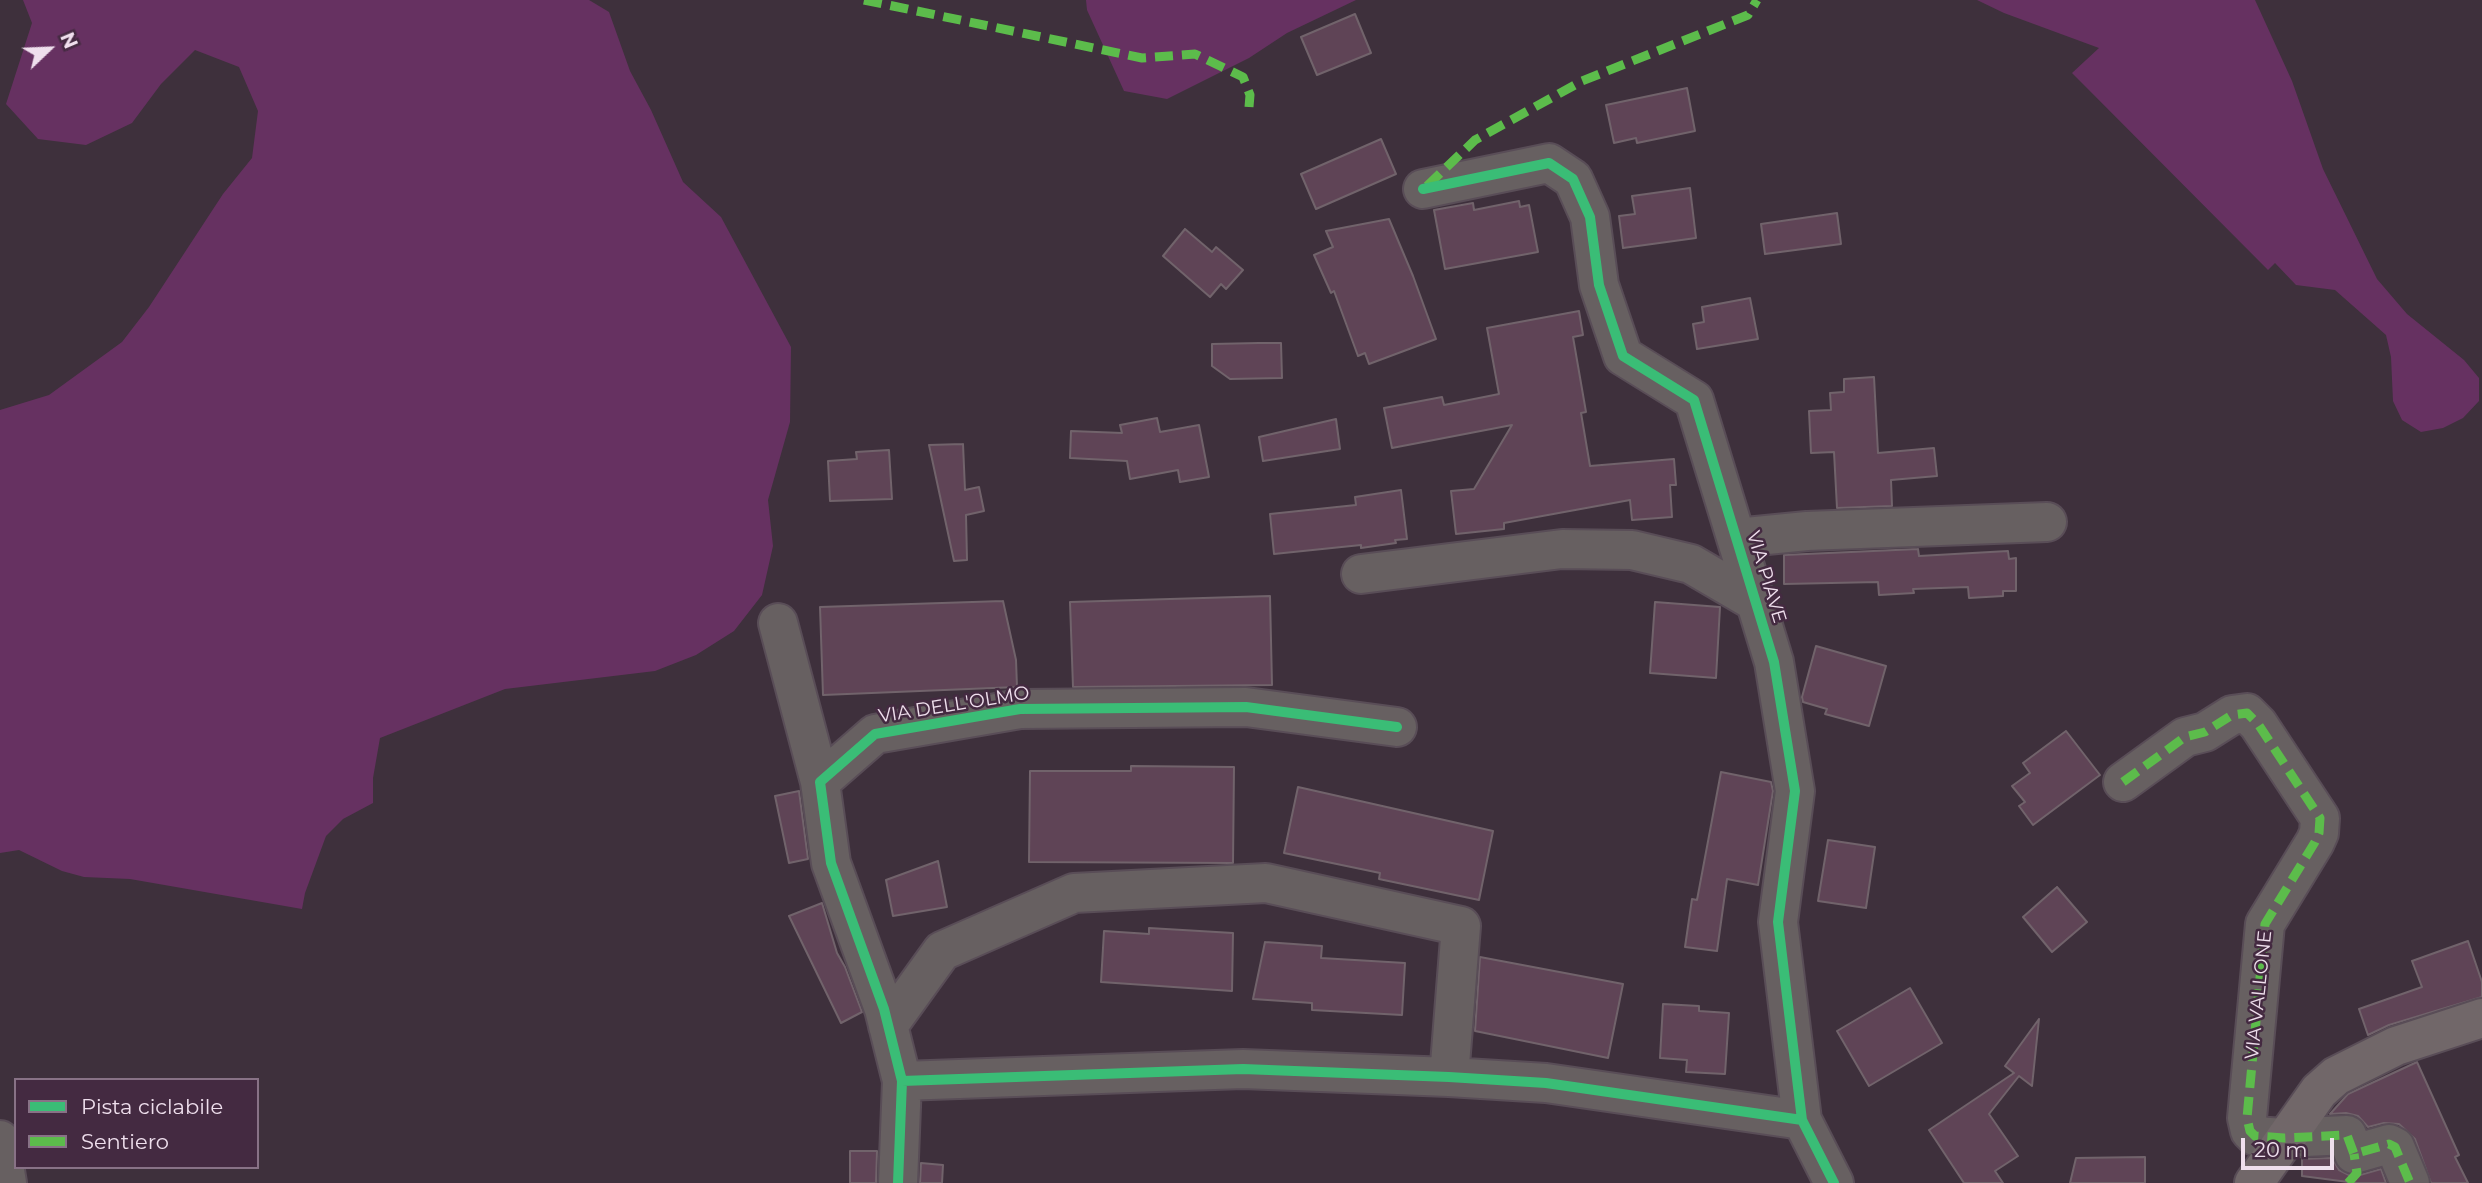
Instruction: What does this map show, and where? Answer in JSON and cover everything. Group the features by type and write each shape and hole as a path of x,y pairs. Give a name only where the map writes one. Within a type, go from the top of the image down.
{"main road":[{"path":"2254,1183 2319,1091 2336,1076 2396,1046 2482,1018"}],"street":[{"name":"VIA PIAVE","path":"1423,190 1549,163 1573,179 1590,217 1599,285 1623,356 1694,400 1774,662 1794,792 1777,922 1802,1120 1834,1183"},
{"path":"1736,538 1807,531 2048,522"},
{"path":"1361,574 1562,549 1632,551 1691,565 1756,602"},
{"path":"778,623 820,782 831,863 884,1009 902,1081 898,1183"},
{"name":"VIA DELL'OLMO","path":"820,782 875,734 1020,709 1246,707 1397,727"},
{"name":"VIA VALLONE","path":"2123,782 2185,737 2204,732 2232,715 2247,713 2298,781 2320,818 2319,833 2265,924 2247,1118 2250,1131 2255,1136 2284,1138 2347,1135 2351,1169 2389,1144 2395,1147 2410,1183"},
{"path":"888,1026 942,951 1074,893 1266,883 1461,926 1450,1077"},
{"path":"902,1081 1243,1069 1450,1077 1546,1083 1802,1120"},
{"path":"0,1140 7,1183"}],"shaded area":[{"path":"23,0 589,0 609,12 630,71 651,110 683,182 721,217 791,347 790,422 768,500 773,546 762,595 734,631 696,655 655,671 505,689 380,738 373,778 373,803 343,819 326,836 305,893 302,909 130,879 84,877 62,871 19,850 0,853 0,410 49,395 122,342 149,307 223,194 252,158 258,111 239,67 195,50 161,84 132,123 86,145 38,139 6,104 32,23"},
{"path":"1086,0 1356,0 1287,33 1249,58 1167,99 1124,91 1087,10"},
{"path":"1977,0 2255,0 2292,81 2323,169 2377,279 2407,314 2464,360 2479,378 2479,401 2463,418 2443,428 2421,432 2402,420 2393,401 2391,357 2386,335 2335,290 2296,285 2275,263 2268,270 2072,73 2099,48 2004,13"}],"building":[{"path":"1355,14 1371,53 1317,75 1301,37"},
{"path":"1687,88 1695,131 1637,143 1636,138 1614,143 1606,105"},
{"path":"1381,139 1396,174 1316,209 1301,174"},
{"path":"1690,188 1696,238 1623,248 1619,216 1635,214 1632,196"},
{"path":"1519,201 1520,207 1529,205 1538,252 1445,269 1434,210 1473,203 1474,210"},
{"path":"1837,213 1841,244 1765,254 1761,224"},
{"path":"1389,219 1436,339 1369,364 1365,353 1358,356 1334,291 1331,293 1314,255 1333,247 1326,231"},
{"path":"1185,229 1212,252 1216,247 1243,270 1226,289 1221,284 1210,297 1163,256"},
{"path":"1750,298 1758,339 1697,349 1693,324 1704,322 1702,307"},
{"path":"1579,311 1583,335 1573,337 1586,412 1581,413 1590,466 1674,459 1676,485 1670,485 1672,517 1632,520 1630,500 1504,523 1504,529 1456,534 1451,491 1474,489 1512,425 1392,448 1384,408 1442,397 1444,405 1499,394 1487,328"},
{"path":"1281,343 1282,378 1230,379 1212,366 1212,344"},
{"path":"1874,377 1878,453 1934,448 1937,476 1891,480 1892,506 1837,508 1834,452 1811,453 1809,411 1831,410 1830,393 1844,392 1844,379"},
{"path":"1157,418 1160,432 1199,425 1209,477 1180,482 1178,470 1130,479 1127,461 1070,458 1071,431 1122,433 1120,425"},
{"path":"1336,419 1340,449 1263,461 1259,437"},
{"path":"963,444 965,490 979,487 984,511 966,515 967,560 954,561 929,445"},
{"path":"889,450 892,499 830,501 828,461 857,459 856,452"},
{"path":"1401,490 1407,539 1361,548 1361,545 1274,554 1270,514 1356,505 1355,497"},
{"path":"1918,549 1919,556 2008,551 2009,559 2016,558 2016,591 2003,591 2003,596 1969,598 1968,587 1913,589 1914,593 1879,595 1878,582 1784,584 1784,555"},
{"path":"1270,596 1272,685 1073,687 1070,602"},
{"path":"1003,601 1016,660 1017,687 823,695 820,607"},
{"path":"1655,602 1720,607 1716,678 1650,673"},
{"path":"1816,646 1886,666 1869,726 1825,714 1827,709 1803,702 1802,697"},
{"path":"2066,731 2100,775 2033,825 2019,806 2025,802 2012,786 2030,773 2023,763"},
{"path":"1131,766 1234,767 1233,863 1029,862 1030,771 1131,771"},
{"path":"1721,772 1771,782 1773,791 1758,885 1727,879 1717,951 1685,947 1692,899 1697,900"},
{"path":"1298,787 1493,831 1479,900 1379,879 1380,873 1284,853"},
{"path":"799,791 808,859 789,863 775,796"},
{"path":"1828,840 1875,847 1866,908 1818,901"},
{"path":"938,861 947,907 893,916 886,880"},
{"path":"2057,887 2087,922 2052,952 2023,917"},
{"path":"822,903 837,953 862,1012 841,1023 789,916"},
{"path":"1149,928 1233,933 1232,991 1101,982 1104,931 1149,934"},
{"path":"2468,941 2482,982 2482,997 2389,1025 2368,1035 2359,1009 2422,987 2412,961"},
{"path":"1265,942 1322,946 1321,958 1405,963 1402,1015 1312,1010 1312,1003 1253,999"},
{"path":"1480,957 1623,984 1608,1058 1475,1031"},
{"path":"1910,988 1942,1043 1869,1086 1837,1031"},
{"path":"1663,1004 1699,1006 1699,1011 1729,1013 1725,1074 1686,1072 1687,1060 1660,1058"},
{"path":"2039,1019 2032,1086 2019,1076 1989,1114 2018,1156 1995,1171 2003,1183 1964,1183 1929,1130 2014,1073 2005,1066"},
{"path":"2417,1062 2459,1155 2455,1157 2468,1183 2431,1183 2415,1139 2399,1124 2384,1123 2368,1127 2358,1116 2346,1113 2330,1114 2348,1094"},
{"path":"850,1151 877,1151 876,1183 850,1183"},
{"path":"2145,1157 2145,1183 2070,1183 2076,1158"},
{"path":"2332,1158 2339,1170 2349,1175 2381,1169 2386,1183 2356,1183 2302,1176 2302,1159"},
{"path":"921,1163 943,1165 942,1183 920,1183"}],"marked path":[{"path":"864,0 1142,58 1195,54 1243,77 1250,95 1249,107"},
{"path":"1427,186 1475,140 1582,81 1748,15 1757,0"},
{"path":"2123,782 2185,737 2205,732 2232,715 2247,713 2258,724 2320,818 2315,842 2265,924 2247,1118 2250,1131 2255,1136 2284,1138 2347,1135 2354,1154 2389,1144 2395,1147 2410,1183"},
{"path":"2348,1183 2357,1173 2354,1154"}],"cycle path":[{"path":"1423,189 1549,163 1573,179 1590,217 1599,285 1623,356 1694,400 1774,662 1795,791 1778,922 1802,1120 1834,1183"},
{"path":"898,1183 902,1081 884,1009 831,863 820,782 875,734 1020,709 1246,707 1397,727"},
{"path":"902,1081 1243,1069 1449,1077 1546,1083 1802,1120"}]}
